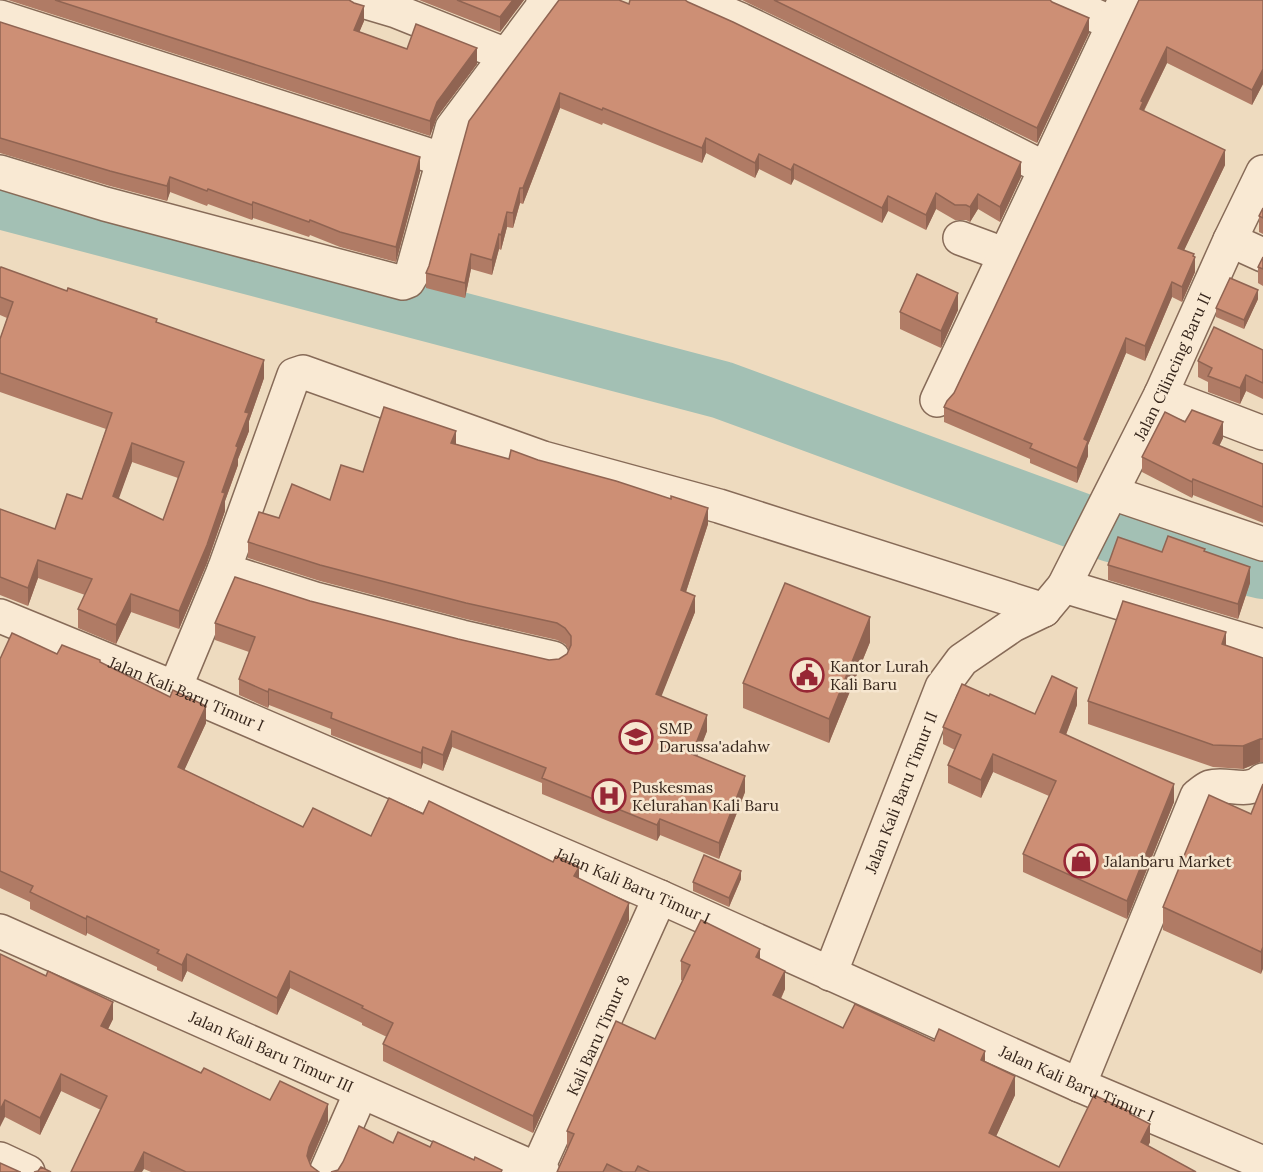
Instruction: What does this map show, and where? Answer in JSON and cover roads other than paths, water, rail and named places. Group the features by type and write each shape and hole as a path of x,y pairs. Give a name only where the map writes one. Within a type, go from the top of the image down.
{"street":[{"path":"359,0 396,11 506,55"},
{"path":"0,172 105,204 404,283 411,276 453,128 541,9 544,0"},
{"path":"695,0 1046,169"},
{"path":"937,400 1120,12 1060,0"},
{"path":"0,17 444,160"},
{"name":"Jalan Cilincing Baru II","path":"1062,585 1161,394 1263,172"},
{"path":"960,238 1006,255"},
{"path":"1230,240 1263,255"},
{"path":"175,688 224,570 294,375 303,372 543,458 719,506 1062,585 1263,646"},
{"path":"1161,394 1263,434"},
{"path":"1108,497 1263,544"},
{"path":"224,570 315,599 554,658"},
{"name":"Jalan Kali Baru Timur II","path":"830,974 942,687 962,660 1014,625 1062,585"},
{"name":"Jalan Kali Baru Timur I","path":"0,616 175,688 660,897 1079,1085 1263,1163"},
{"path":"1079,1085 1197,796 1208,788 1255,784 1263,759"},
{"name":"Kali Baru Timur 8","path":"539,1171 660,897"},
{"name":"Jalan Kali Baru Timur III","path":"0,931 539,1171"},
{"path":"326,1172 361,1092"},
{"path":"0,1159 28,1172"}],"waterway":[{"path":"0,200 722,390 1111,533 1263,570"}],"place":[{"name":"Kantor Lurah Kali Baru","path":"807,675"},
{"name":"SMP Darussa'adahw","path":"636,737"},
{"name":"Puskesmas Kelurahan Kali Baru","path":"609,796"},
{"name":"Jalanbaru Market","path":"1081,861"}]}
